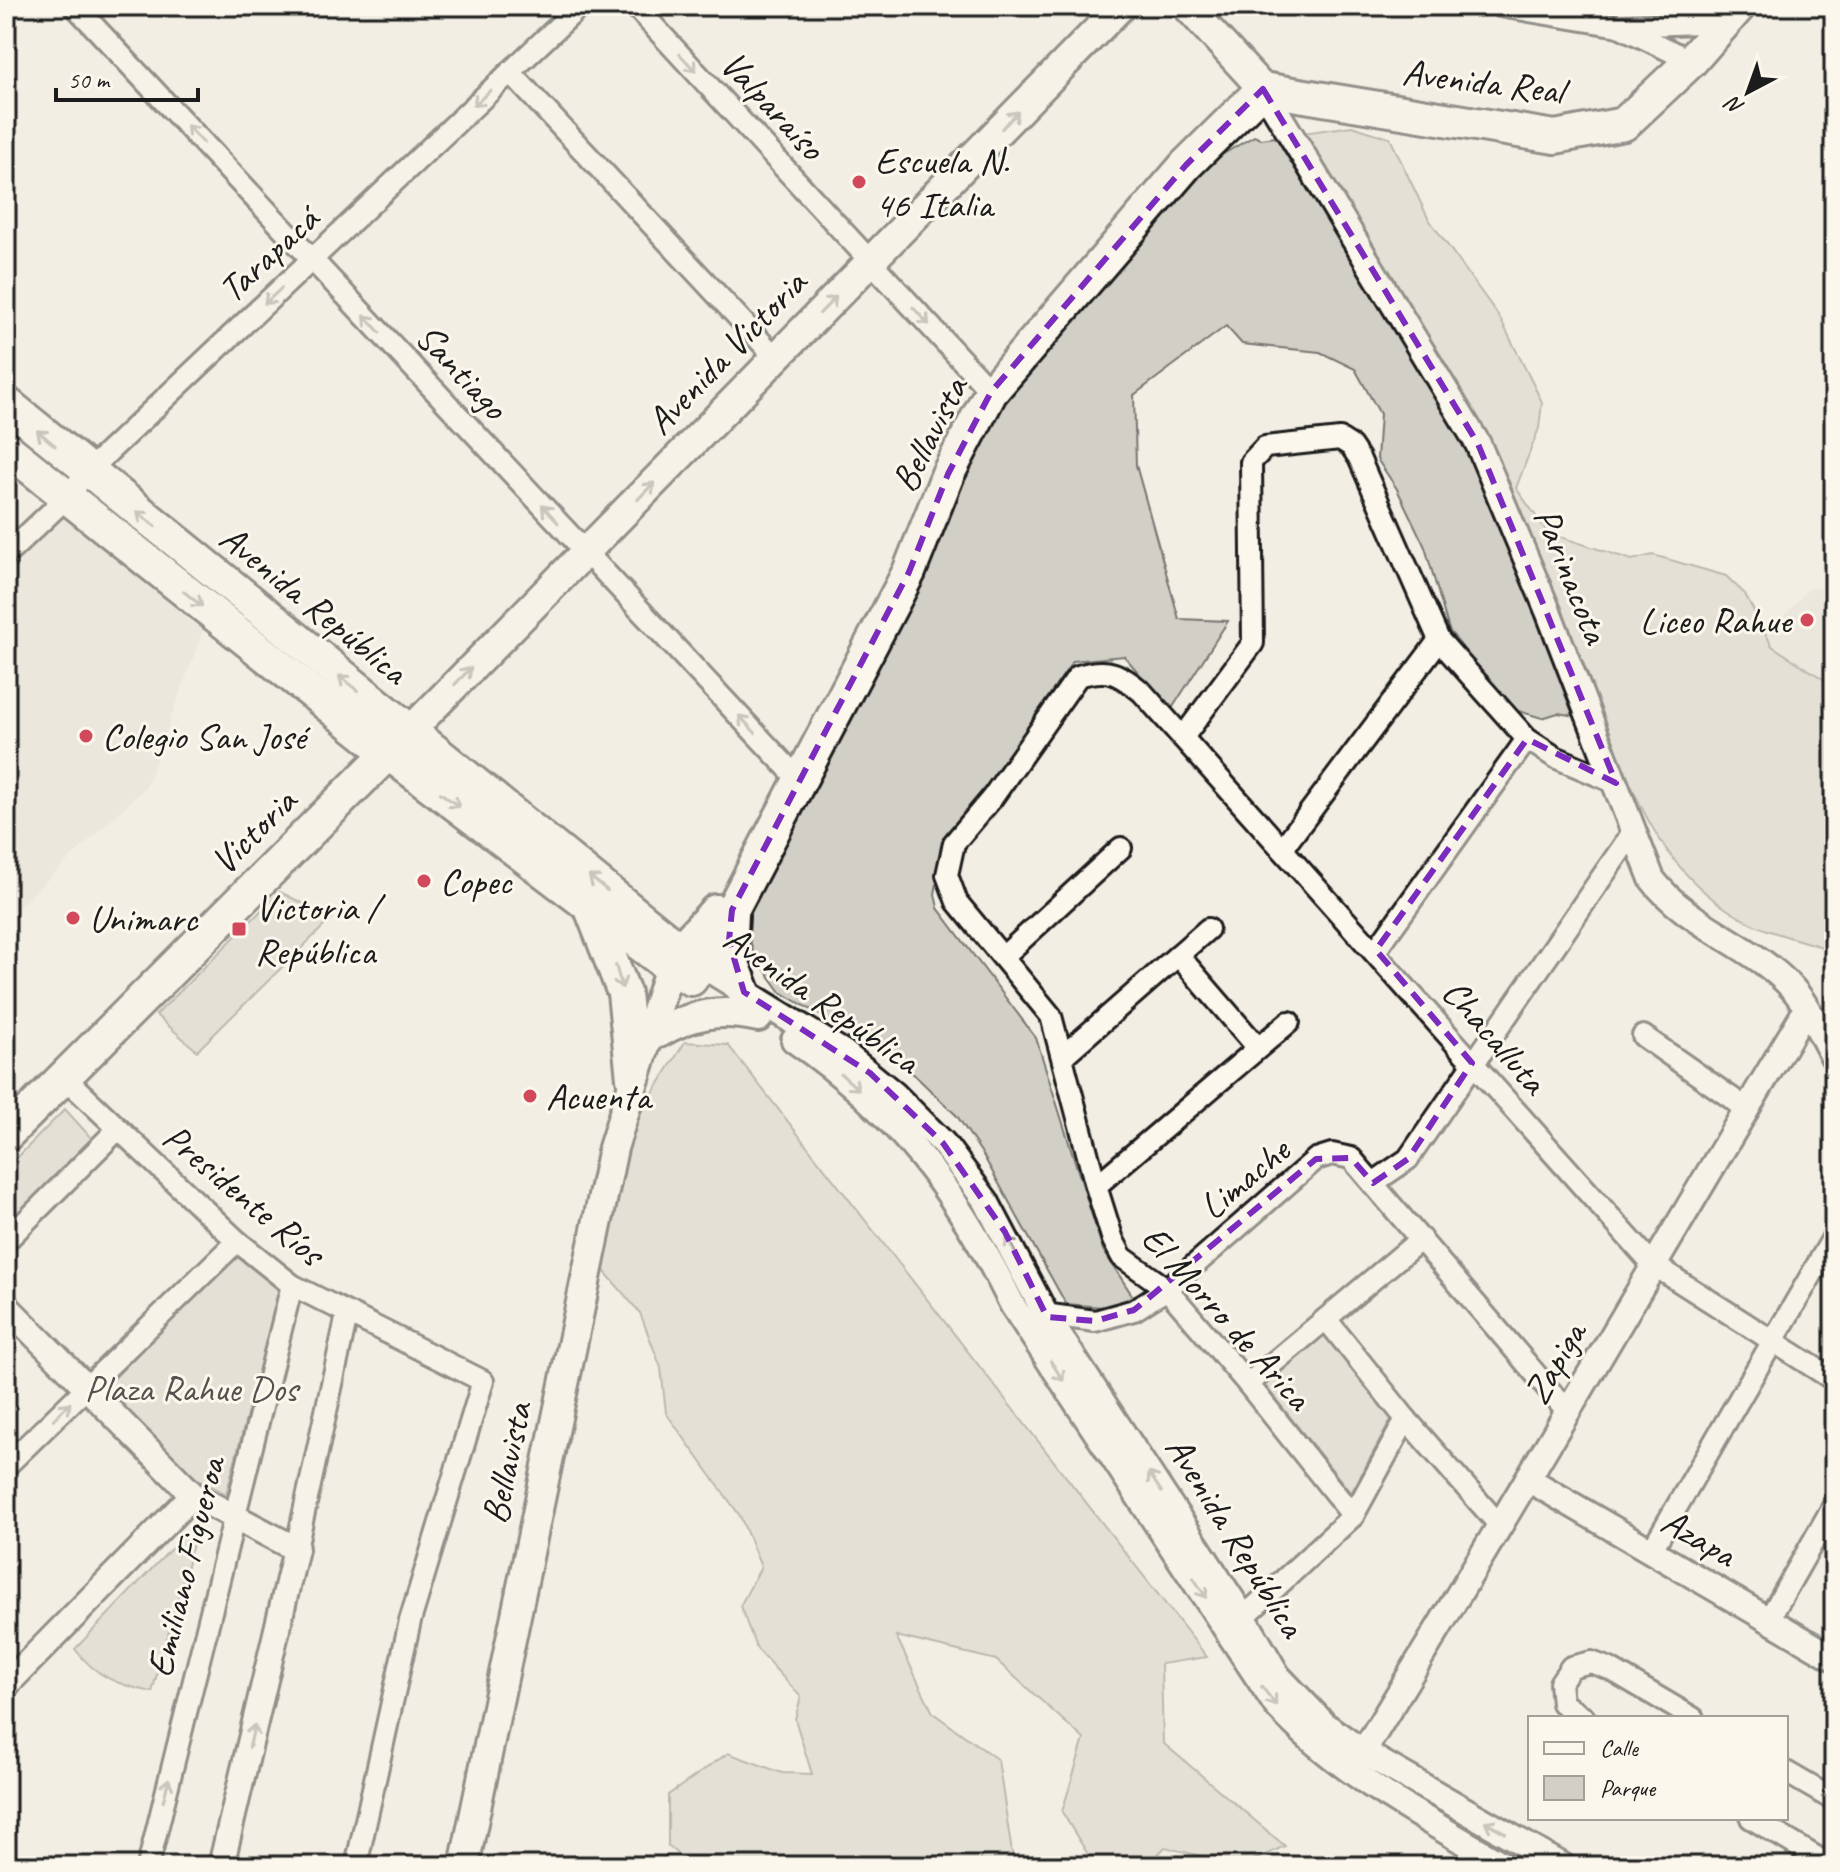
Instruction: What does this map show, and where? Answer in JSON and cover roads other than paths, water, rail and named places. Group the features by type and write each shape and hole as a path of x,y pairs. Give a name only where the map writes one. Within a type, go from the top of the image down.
{"main road":[{"name":"Avenida Victoria","path":"398,742 1121,6"},
{"path":"1187,6 1263,89"},
{"name":"Avenida Real","path":"1263,89 1555,137 1624,124 1691,61 1731,14"},
{"name":"Bellavista","path":"633,1078 659,1033 685,965 732,910 800,781 909,572 948,474 991,392 1186,165 1263,89"},
{"name":"Avenida República","path":"6,403 589,905 685,965"},
{"name":"Avenida República","path":"6,448 66,498 398,742 685,965"},
{"name":"Victoria","path":"6,1135 398,742"},
{"name":"Bellavista","path":"464,1866 610,1164 633,1078 685,965 750,873"},
{"path":"589,905 608,945 624,993 633,1078"},
{"path":"659,1033 683,1020 751,1004 730,956 732,910"}],"street":[{"name":"Santiago","path":"75,6 800,781"},
{"name":"Tarapacá","path":"6,555 66,498 87,472 580,6"},
{"name":"Valparaíso","path":"635,6 991,392"},
{"path":"1500,6 1619,26 1731,14"},
{"path":"1619,26 1691,61"},
{"path":"510,72 776,358"},
{"name":"Parinacota","path":"1263,89 1478,444 1616,783 1644,864 1673,903 1736,944 1792,988 1834,1058"},
{"path":"1184,736 1253,643 1251,462 1265,447 1340,439 1351,446 1439,640 1527,739 1555,757 1616,783"},
{"path":"1282,849 1439,640"},
{"name":"El Morro de Arica","path":"1142,692 1121,675 1100,670 1078,676 992,798 954,843 947,864 952,894 1051,1016 1096,1186 1113,1240 1122,1257 1167,1289 1248,1384 1353,1516"},
{"name":"Chacalluta","path":"1142,692 1376,950 1472,1063 1652,1264 1834,1380"},
{"path":"1376,950 1527,739"},
{"path":"1373,1183 1408,1159 1633,832"},
{"path":"1003,957 1121,848"},
{"path":"1063,1056 1208,929"},
{"path":"1178,955 1258,1048"},
{"name":"Avenida República","path":"685,965 852,1059 894,1094 943,1143 1005,1232 1047,1317 1236,1624 1276,1705 1331,1759 1505,1866"},
{"name":"Avenida República","path":"751,1004 848,1079 901,1130 968,1218 1013,1306 1236,1624 1292,1693 1325,1725 1363,1752 1563,1866"},
{"name":"Zapiga","path":"1363,1752 1501,1527 1652,1264 1806,1010"},
{"path":"1096,1186 1289,1022"},
{"path":"1643,1036 1747,1109"},
{"name":"Presidente Ríos","path":"64,1077 237,1241 292,1285 483,1381 410,1621 356,1866"},
{"path":"6,1241 117,1130"},
{"name":"Limache","path":"1013,1306 1047,1317 1095,1321 1134,1310 1167,1289 1316,1159 1332,1154 1351,1158 1568,1412"},
{"path":"1651,1551 1834,1236"},
{"path":"1248,1384 1421,1239"},
{"path":"6,1466 237,1241"},
{"name":"Emiliano Figueroa","path":"148,1866 292,1285"},
{"path":"6,1306 193,1495 296,1549"},
{"path":"221,1866 296,1549 347,1315"},
{"path":"1326,1319 1406,1419 1501,1527"},
{"path":"1236,1624 1353,1516 1406,1419"},
{"name":"Azapa","path":"1528,1479 1834,1658"},
{"path":"6,1685 193,1495"},
{"path":"1769,1619 1834,1505"},
{"path":"1581,1716 1562,1703 1560,1683 1571,1667 1591,1662 1610,1669 1690,1716"},
{"path":"1788,1773 1834,1800"},
{"path":"1754,1820 1831,1866"}],"place":[{"name":"Escuela N. 46 Italia","path":"859,182"},
{"name":"Liceo Rahue","path":"1807,620"},
{"name":"Colegio San José","path":"86,736"},
{"name":"Copec","path":"424,881"},
{"name":"Unimarc","path":"73,918"},
{"name":"Victoria / República","path":"239,929"},
{"name":"Acuenta","path":"530,1096"}],"park label":[{"name":"Plaza Rahue Dos","path":"191,1388"}]}
